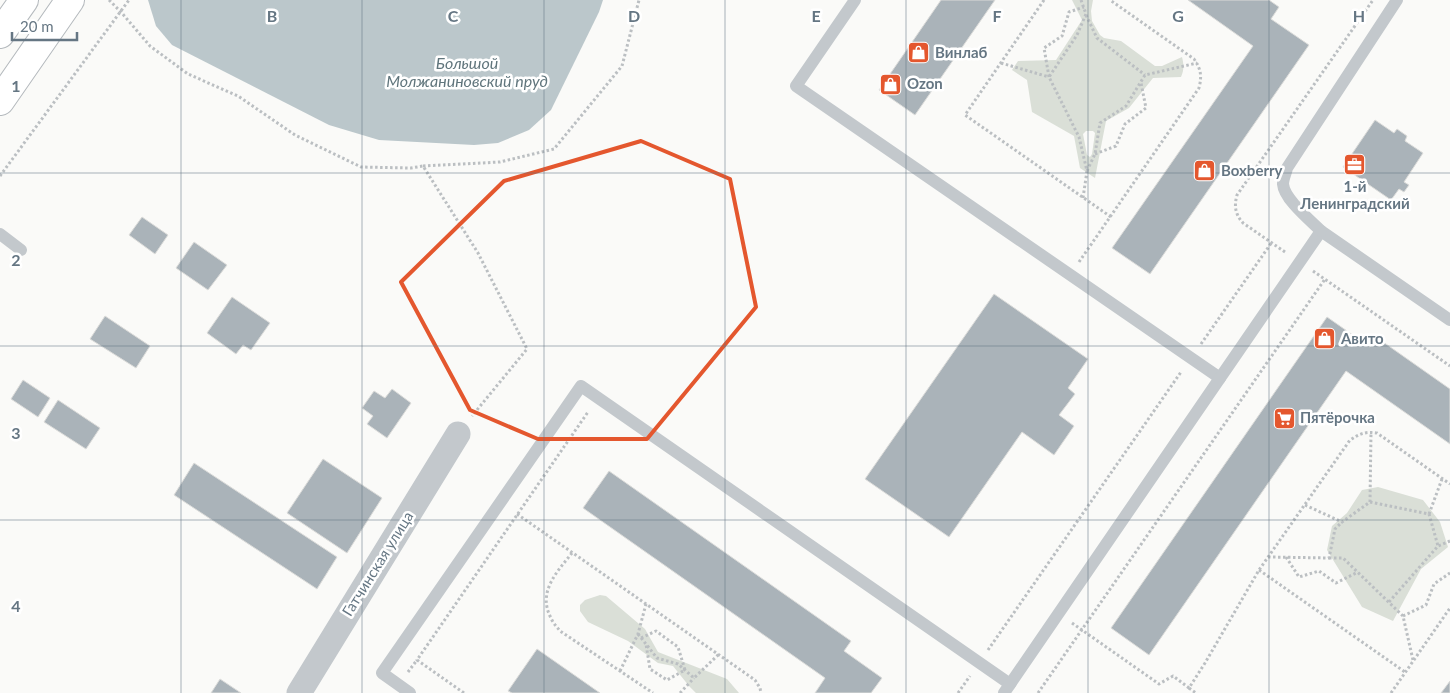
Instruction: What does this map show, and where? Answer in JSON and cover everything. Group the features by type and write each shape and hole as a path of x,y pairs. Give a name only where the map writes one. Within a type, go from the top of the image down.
{"highway":[{"path":"0,34 24,0"},
{"path":"0,101 70,0"}],"street":[{"name":"Гатчинская улица","path":"298,693 458,434"}],"lane":[{"path":"855,0 796,86 1220,378"},
{"path":"1397,0 1287,168 1283,182 1285,192 1291,200 1321,231 1450,320"},
{"path":"410,693 382,673 581,386 980,662 1007,688 1321,231"},
{"path":"0,234 21,250"}],"path":[{"path":"109,0 150,46 188,74 238,96 295,135 361,167 411,168 500,162 554,148 622,66 639,0"},
{"path":"0,176 129,0"},
{"path":"1044,0 965,115 1111,217"},
{"path":"1082,0 1097,38 1145,75"},
{"path":"1070,275 1199,88 1202,77 1200,67 1194,59 1110,0"},
{"path":"1373,0 1237,195 1236,212 1243,223 1450,366"},
{"path":"1084,7 1069,12 1062,36 1044,48 1049,78 1079,137 1087,172"},
{"path":"1049,78 1077,35 1086,14"},
{"path":"1001,62 1049,78"},
{"path":"1083,198 1087,172 1095,154 1100,123 1126,106 1145,75 1197,63"},
{"path":"1095,154 1116,146 1125,124 1146,108 1141,82"},
{"path":"423,166 478,253 527,349 458,434"},
{"path":"958,693 1272,242"},
{"path":"1038,693 1325,279"},
{"path":"464,693 417,660 598,398"},
{"path":"1189,688 1205,664 1259,570 1350,440 1364,432 1377,433 1450,484"},
{"path":"1370,502 1371,432"},
{"path":"1438,546 1428,514 1442,479"},
{"path":"1329,558 1336,529 1342,522 1370,502 1428,514"},
{"path":"1305,504 1342,522"},
{"path":"517,514 756,680 761,693"},
{"path":"1389,602 1438,546 1450,541"},
{"path":"572,553 551,580 547,591 546,604 550,618 560,631 654,693"},
{"path":"1268,557 1343,558 1403,616 1413,660"},
{"path":"1286,557 1299,577 1319,571 1336,583 1358,572"},
{"path":"1259,570 1405,672"},
{"path":"1403,616 1426,605 1434,584 1450,573"},
{"path":"620,671 638,634 646,604"},
{"path":"1391,693 1450,608"},
{"path":"1058,614 1159,684 1173,676 1196,693"},
{"path":"641,638 656,631 678,647 685,670"},
{"path":"638,634 657,658 678,664 694,678"},
{"path":"646,644 650,669 667,680 685,670"},
{"path":"680,693 718,654"}],"highlighted area":[{"path":"641,141 730,179 756,307 647,439 538,439 470,410 401,282 504,181"}],"shaded area":[{"path":"1072,0 1093,0 1092,21 1100,35 1104,38 1121,41 1155,66 1162,66 1182,57 1183,65 1181,77 1153,78 1129,108 1106,121 1095,178 1080,168 1074,136 1032,112 1027,80 1012,70 1018,61 1056,60 1082,20","holes":["1086,131 1093,131 1095,133 1090,157 1087,155 1083,134"]},
{"path":"1378,487 1423,500 1440,522 1448,547 1421,569 1393,621 1362,607 1327,550 1332,526 1347,513 1362,490"},
{"path":"600,595 606,596 645,629 658,652 727,679 739,693 696,693 673,666 658,663 628,641 588,622 580,611 580,605 585,600"}],"water":[{"name":"Большой Молжаниновский пруд","path":"148,0 603,0 599,12 551,110 529,130 498,143 474,145 379,140 329,125 172,45 156,26"}],"building":[{"path":"941,0 995,0 915,115 879,90"},
{"path":"1188,0 1269,0 1279,7 1271,19 1309,45 1150,274 1112,248 1253,46"},
{"path":"1375,120 1394,133 1397,129 1407,136 1405,141 1423,153 1404,182 1409,185 1404,192 1399,189 1391,200 1343,167"},
{"path":"142,217 168,235 155,254 129,235"},
{"path":"194,242 227,265 208,290 176,268"},
{"path":"994,294 1088,359 1068,388 1075,394 1059,415 1074,426 1054,455 1022,432 949,537 865,479"},
{"path":"232,297 270,323 251,350 243,345 236,354 207,333"},
{"path":"105,316 150,346 136,368 90,339"},
{"path":"1327,317 1370,347 1376,337 1450,389 1450,444 1346,371 1149,655 1111,628"},
{"path":"23,380 50,398 38,417 11,399"},
{"path":"392,389 411,403 387,438 367,424 373,416 362,408 374,391 385,398"},
{"path":"58,400 100,428 86,449 44,422"},
{"path":"323,459 382,498 347,553 287,513"},
{"path":"194,463 337,557 317,589 174,495"},
{"path":"609,471 851,641 844,651 882,678 871,693 815,693 825,678 583,508"},
{"path":"537,649 600,693 512,693 508,691"},
{"path":"220,679 241,693 211,693"},
{"path":"1450,681 1450,693 1441,693"}],"place":[{"name":"Винлаб","path":"919,53"},
{"name":"Ozon","path":"891,84"},
{"name":"1-й Ленинградский","path":"1355,164"},
{"name":"Boxberry","path":"1205,171"},
{"name":"Авито","path":"1325,339"},
{"name":"Пятёрочка","path":"1284,418"}]}
